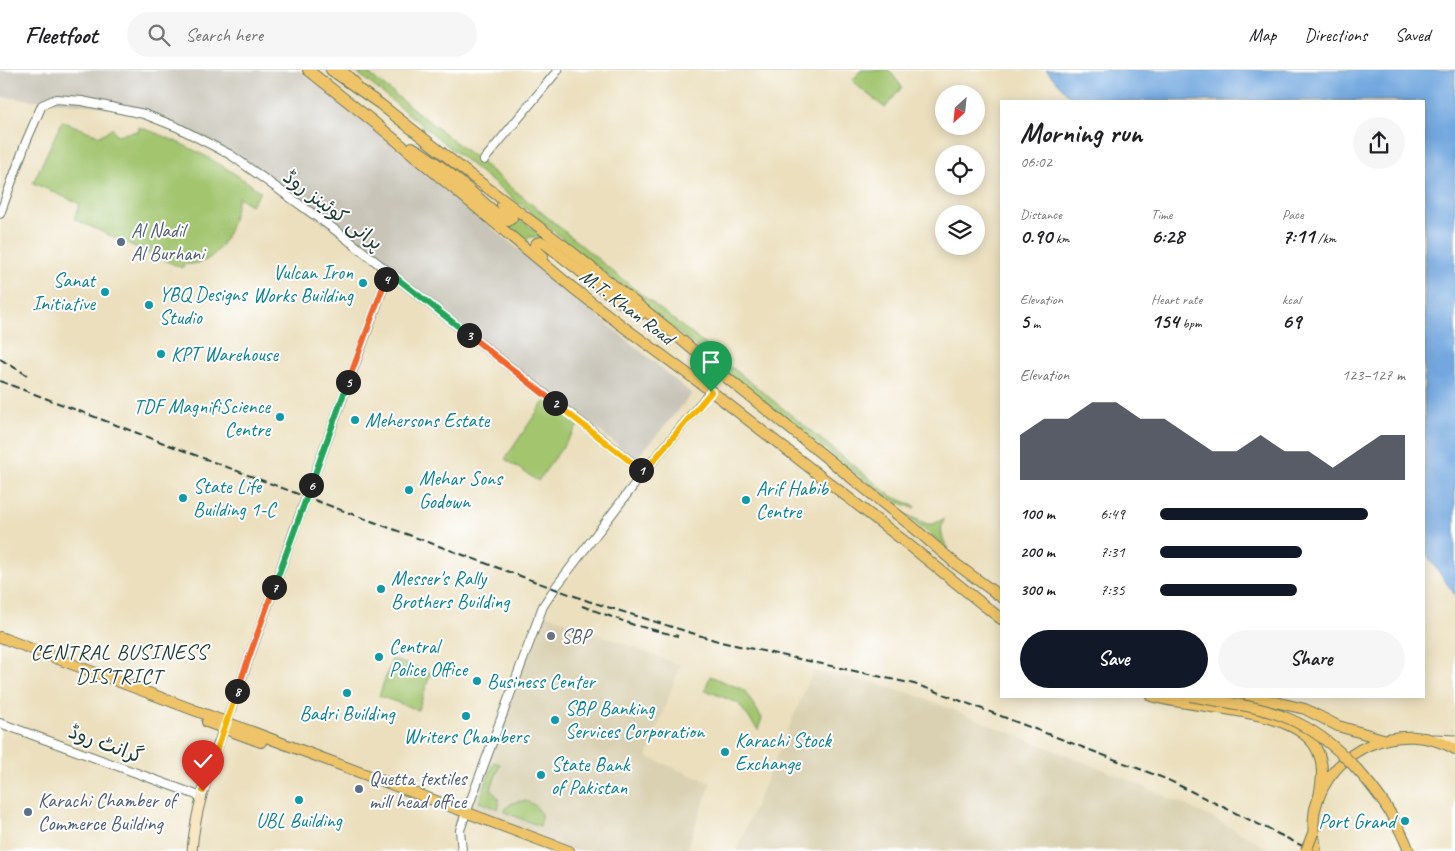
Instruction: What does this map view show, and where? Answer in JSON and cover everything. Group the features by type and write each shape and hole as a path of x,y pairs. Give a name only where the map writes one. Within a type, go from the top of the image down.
{"main road":[{"name":"M.T. Khan Road","path":"308,70 573,288 904,541 1000,618"},
{"name":"M.T. Khan Road","path":"332,70 380,104 563,245 956,564 1000,596"},
{"path":"341,70 380,104"},
{"path":"382,129 428,157 504,220 508,221 512,218 511,214 469,174"},
{"path":"621,325 568,276 536,250 535,246 537,243 542,242 547,245 614,298 672,332"},
{"path":"980,602 1000,613"},
{"path":"0,637 553,851"},
{"path":"0,643 225,725"},
{"path":"1162,698 1264,717 1292,726 1309,738 1320,757 1323,777 1314,815 1313,833 1316,851"},
{"path":"1202,698 1249,706 1266,711 1297,722 1319,734 1336,748 1378,794 1392,816 1409,851"},
{"path":"1225,698 1248,702 1283,712 1320,729 1339,744 1370,777 1396,814 1414,851"},
{"path":"1258,698 1305,709 1338,726 1384,739"},
{"path":"192,851 196,818 225,725"},
{"path":"1319,797 1327,781 1338,766 1352,754 1367,745 1384,739 1406,736 1455,740"},
{"path":"1427,738 1455,749"},
{"path":"465,816 569,851"},
{"path":"1306,851 1313,833"}],"street":[{"path":"484,160 558,70"},
{"name":"پرانی کوئینز روڈ","path":"0,214 26,142 42,106 56,99 82,101 144,114 177,127 231,155 311,212 644,472"},
{"path":"225,725 389,272"},
{"path":"462,851 460,830 543,606 560,580 644,472 711,392"},
{"name":"گرانٹ روڈ","path":"0,723 202,797"}],"shaded area":[{"path":"0,70 299,70 382,136 692,394 636,459 388,270 231,155 177,127 111,107 0,97"},
{"name":"State Bank of Pakistan","path":"540,612 680,665 647,757 711,783 686,851 569,851 466,813"},
{"path":"813,671 868,681 918,696 1134,782 1213,818 1273,851 736,851"}],"green space":[{"path":"354,70 364,70 378,81 721,357 721,360 718,363 715,362"},
{"path":"861,70 889,70 902,87 885,108 854,83 853,80"},
{"path":"62,121 100,136 112,128 116,135 139,131 139,127 156,133 203,155 261,192 251,205 238,197 233,220 223,243 216,252 207,259 197,263 184,264 182,268 74,219 80,204 33,183"},
{"path":"517,216 542,237 530,237 527,240 527,245 503,227 514,226"},
{"path":"733,368 891,496 915,506 914,508 889,499 728,373 727,369"},
{"path":"547,397 580,423 538,481 505,459"},
{"path":"902,513 927,524 933,524 944,519 942,535 949,549"},
{"path":"392,659 431,673 418,710 379,696"},
{"path":"710,676 744,690 762,718 758,730 738,703 705,690"},
{"path":"494,762 500,764 491,789 499,801 498,809 479,802"},
{"path":"525,801 533,804 540,813 540,826 504,812 513,803"}],"water":[{"path":"1046,70 1455,70 1455,595 1425,552 1425,100 1073,100"}],"railway":[{"path":"0,359 27,375"},
{"path":"0,381 588,601 721,642 914,684 935,691 1166,779 1313,851"},
{"path":"582,606 634,625 678,636"}],"place":[{"name":"Al Nadil Al Burhani","path":"121,242"},
{"name":"Vulcan Iron Works Building","path":"363,283"},
{"name":"Sanat Initiative","path":"105,292"},
{"name":"YBQ Designs Studio","path":"149,305"},
{"name":"KPT Warehouse","path":"161,354"},
{"name":"TDF MagnifiScience Centre","path":"280,417"},
{"name":"Mehersons Estate","path":"355,420"},
{"name":"Mehar Sons Godown","path":"409,490"},
{"name":"State Life Building 1-C","path":"183,498"},
{"name":"Arif Habib Centre","path":"746,500"},
{"name":"Messer's Rally Brothers Building","path":"381,589"},
{"name":"SBP","path":"551,636"},
{"name":"Central Police Office","path":"379,657"},
{"name":"Business Center","path":"477,681"},
{"name":"Badri Building","path":"347,693"},
{"name":"Writers Chambers","path":"466,716"},
{"name":"SBP Banking Services Corporation","path":"555,720"},
{"name":"Karachi Stock Exchange","path":"725,752"},
{"name":"State Bank of Pakistan","path":"541,775"},
{"name":"Quetta textiles mill head office","path":"359,789"},
{"name":"UBL Building","path":"299,800"},
{"name":"Karachi Chamber of Commerce Building","path":"28,812"},
{"name":"Port Grand","path":"1405,821"}],"district":[{"name":"CENTRAL BUSINESS DISTRICT","path":"119,664"}],"route":[{"path":"203,791 296,525 389,272 644,472 711,392"}]}
